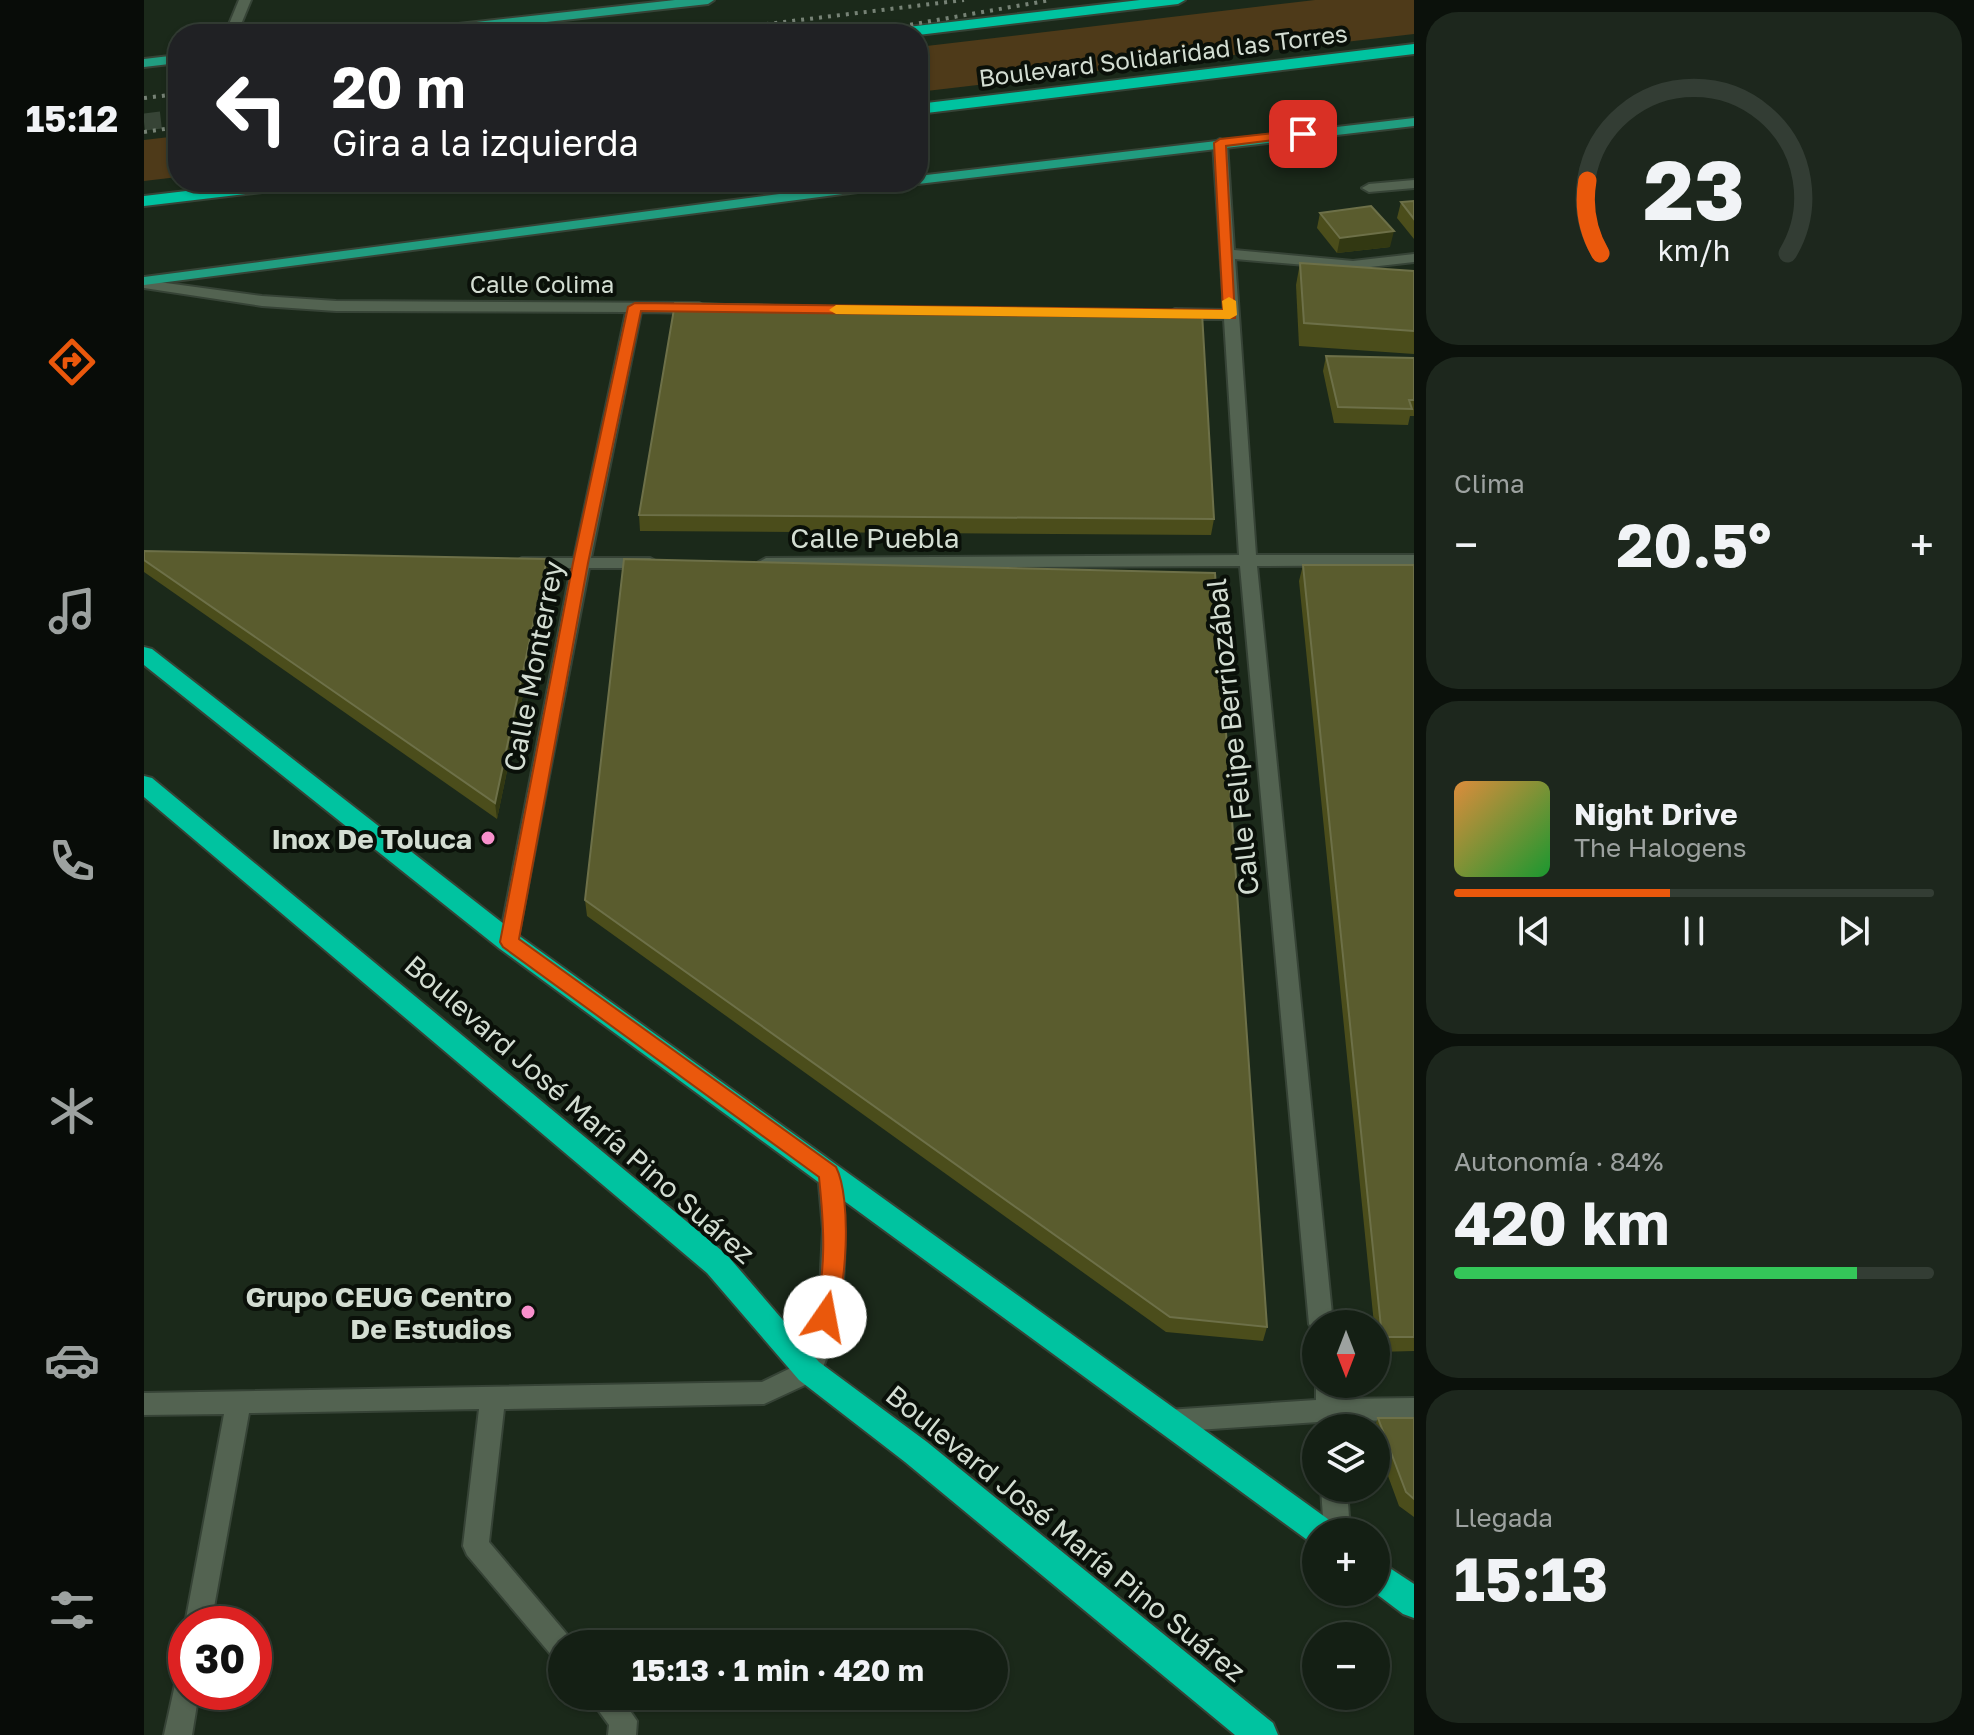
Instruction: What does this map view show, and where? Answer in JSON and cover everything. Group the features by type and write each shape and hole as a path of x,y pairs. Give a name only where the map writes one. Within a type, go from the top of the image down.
{"highway":[{"path":"1088,11 1140,0"},
{"name":"Boulevard Solidaridad las Torres","path":"928,30 1178,0"},
{"name":"Boulevard Solidaridad las Torres","path":"928,108 1414,51"},
{"path":"144,201 220,192"},
{"path":"144,654 509,942 1302,1518"},
{"name":"Boulevard José María Pino Suárez","path":"144,784 717,1264 809,1371 916,1452 1261,1735"},
{"path":"1390,1585 1414,1603"}],"main road":[{"path":"493,24 708,0"},
{"path":"144,63 168,60"},
{"path":"928,179 1414,122"},
{"path":"144,282 828,192"}],"street":[{"path":"235,24 245,0"},
{"name":"Calle Felipe Berriozábal","path":"1220,143 1248,563 1320,1310"},
{"path":"1369,188 1414,184"},
{"path":"1226,254 1353,265 1414,258"},
{"name":"Calle Colima","path":"144,282 262,301 336,306 713,308"},
{"name":"Calle Monterrey","path":"509,942 581,563 635,307"},
{"path":"1151,314 1230,315"},
{"name":"Calle Puebla","path":"755,563 1414,560"},
{"path":"503,563 676,563"},
{"path":"144,1404 764,1393 809,1371 832,1290 835,1229 829,1173"},
{"path":"493,1399 476,1546 548,1631"},
{"path":"201,1606 238,1403"},
{"path":"1372,1414 1414,1409"},
{"path":"1167,1421 1302,1419"},
{"path":"178,1735 182,1710"},
{"path":"614,1710 623,1721 622,1735"}],"shaded area":[{"path":"1315,0 1414,0 1414,34 928,91 928,46"},
{"path":"168,137 168,178 144,181 144,140"}],"building":[{"path":"1414,201 1414,219 1401,202"},
{"path":"1371,206 1394,231 1340,238 1320,213"},
{"path":"1300,263 1414,271 1414,331 1304,323"},
{"path":"675,303 1202,313 1214,519 639,515"},
{"path":"1326,356 1414,358 1414,400 1409,400 1412,409 1338,407"},
{"path":"144,551 547,559 495,803 144,560"},
{"path":"624,559 1215,573 1267,1327 1170,1317 585,900"},
{"path":"1303,565 1414,565 1414,1337 1390,1337 1390,1310 1379,1310"},
{"path":"1390,1418 1414,1418 1414,1499 1406,1492 1390,1450"}],"tunnel":[{"path":"144,122 168,119"}],"railway":[{"path":"767,24 964,0"},
{"path":"914,24 1051,0"},
{"path":"144,98 168,95"},
{"path":"144,132 168,128"}],"slow traffic":[{"path":"836,310 1230,315 1229,301"}],"place":[{"name":"Inox De Toluca","path":"488,838"},
{"name":"Grupo CEUG Centro De Estudios","path":"528,1312"}],"route":[{"path":"825,1317 832,1290 835,1229 829,1173 509,942 581,563 635,307 1230,315 1220,143 1303,134"}]}
